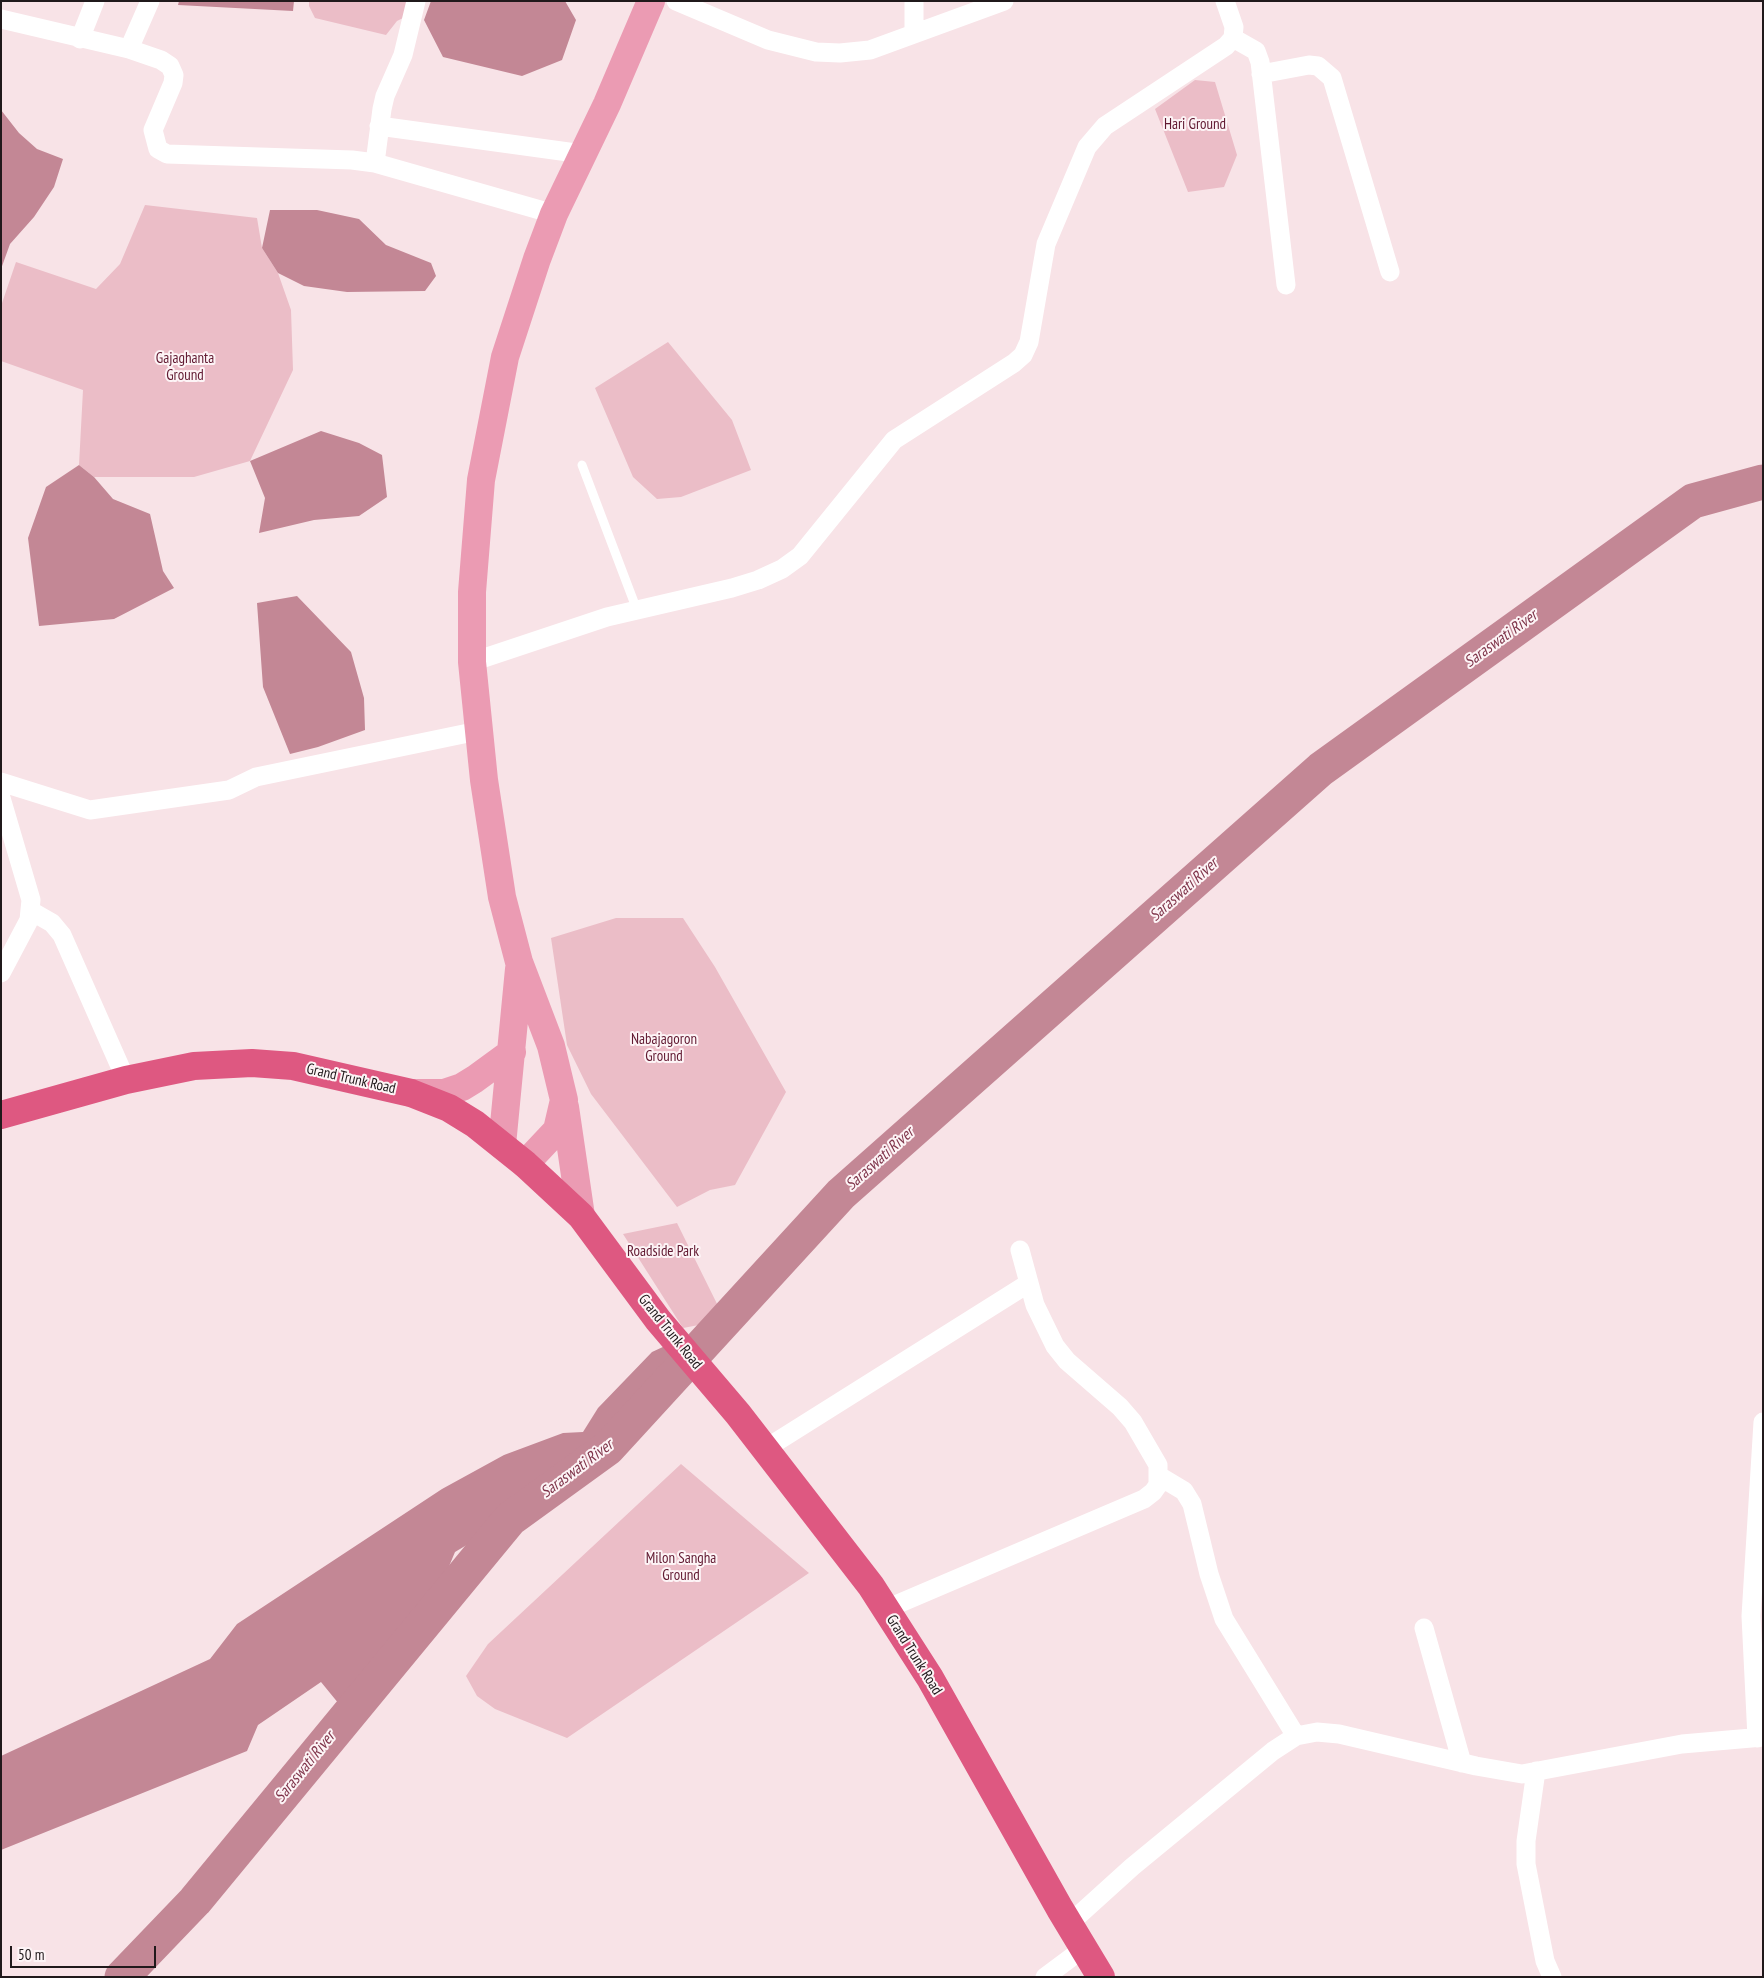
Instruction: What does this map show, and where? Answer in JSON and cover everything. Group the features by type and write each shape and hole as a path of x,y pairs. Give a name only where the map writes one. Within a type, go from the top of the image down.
{"highway":[{"name":"Grand Trunk Road","path":"1,1114 126,1080 194,1066 252,1063 293,1066 410,1093 450,1108 502,1145 526,1164 581,1216 658,1320 738,1414 886,1609 930,1678 1069,1924 1102,1977"}],"main road":[{"path":"581,1216 564,1100 551,1046 520,962 502,897 478,731 472,662 472,592 482,480 492,417 505,357 536,259 554,214 584,154 651,1"},
{"path":"502,1145 520,962"},
{"path":"410,1093 444,1093 462,1087 512,1052"},
{"path":"526,1164 557,1130 564,1100"}],"street":[{"path":"80,39 94,1"},
{"path":"129,49 150,1"},
{"path":"375,163 385,96 403,56 416,1"},
{"path":"676,1 768,40 816,52 840,53 870,50 1004,1"},
{"path":"914,1 914,34"},
{"path":"472,662 595,621 758,580 782,569 800,556 894,440 1014,363 1023,355 1029,342 1046,244 1087,147 1105,126 1226,46 1233,38 1234,27 1225,1"},
{"path":"1,19 129,49 161,60 170,66 174,74 173,83 153,130 158,148 167,154 352,160 375,163 554,214"},
{"path":"1233,38 1256,51 1262,74 1286,285"},
{"path":"1262,74 1309,65 1318,66 1332,78 1390,272"},
{"path":"380,126 584,154"},
{"path":"1,782 90,810 229,790 256,777 478,731"},
{"path":"1,798 31,900 31,911 22,935 1,973"},
{"path":"31,911 52,923 62,935 126,1080"},
{"path":"886,1609 1144,1499 1154,1492 1158,1476 1158,1465 1132,1422 1120,1407 1067,1360 1055,1346 1035,1305 1020,1250"},
{"path":"765,1449 1029,1283"},
{"path":"1069,1924 1162,1842 1273,1751 1296,1736 1316,1732 1339,1734 1462,1763 1522,1774 1682,1744 1760,1738 1751,1656 1758,1560 1763,1422"},
{"path":"1158,1476 1184,1491 1192,1504 1209,1574 1224,1619 1296,1736"},
{"path":"1424,1628 1462,1763"},
{"path":"1536,1771 1526,1841 1526,1864 1545,1961 1552,1977"},
{"path":"1046,1977 1084,1948"}],"lane":[{"path":"582,464 637,610"}],"green space":[{"path":"309,1 419,1 417,11 397,21 386,35 315,18 309,6"},
{"name":"Hari Ground","path":"1195,80 1215,82 1237,155 1224,187 1188,192 1155,109"},
{"name":"Gajaghanta Ground","path":"145,205 257,218 262,248 278,273 291,310 293,370 250,461 194,477 94,477 79,465 83,390 1,361 1,306 16,262 96,289 120,264"},
{"path":"668,342 732,420 751,470 681,497 657,499 633,477 595,388"},
{"name":"Nabajagoron Ground","path":"616,918 683,918 715,967 786,1092 735,1185 710,1190 677,1207 591,1094 567,1045 551,938"},
{"name":"Roadside Park","path":"677,1223 725,1320 683,1328 623,1234"},
{"name":"Milon Sangha Ground","path":"681,1464 809,1573 567,1738 495,1709 477,1696 466,1676 488,1644"}],"water":[{"path":"179,1 294,1 293,11 178,5"},
{"path":"431,1 565,1 576,20 562,60 522,76 443,57 424,20"},
{"path":"1,110 19,133 37,149 63,159 54,187 34,217 10,244 1,269"},
{"path":"270,210 317,210 359,219 386,245 431,263 436,276 425,291 347,292 304,286 278,273 262,248"},
{"path":"321,431 359,443 382,455 387,497 359,516 314,520 259,533 265,498 250,461"},
{"path":"79,465 94,477 113,499 150,514 163,571 174,588 114,619 39,626 28,538 46,487"},
{"path":"297,596 351,652 364,698 365,730 318,747 290,754 263,687 257,603"},
{"path":"665,1346 683,1367 608,1448 510,1519 455,1552 427,1619 348,1715 321,1682 258,1725 247,1751 1,1850 1,1756 210,1659 237,1624 442,1489 504,1455 563,1433 583,1432 598,1408 652,1352"}],"waterway":[{"name":"Saraswati River","path":"122,1977 195,1901 510,1519 608,1448 841,1194 1321,769 1693,501 1763,482"}]}
